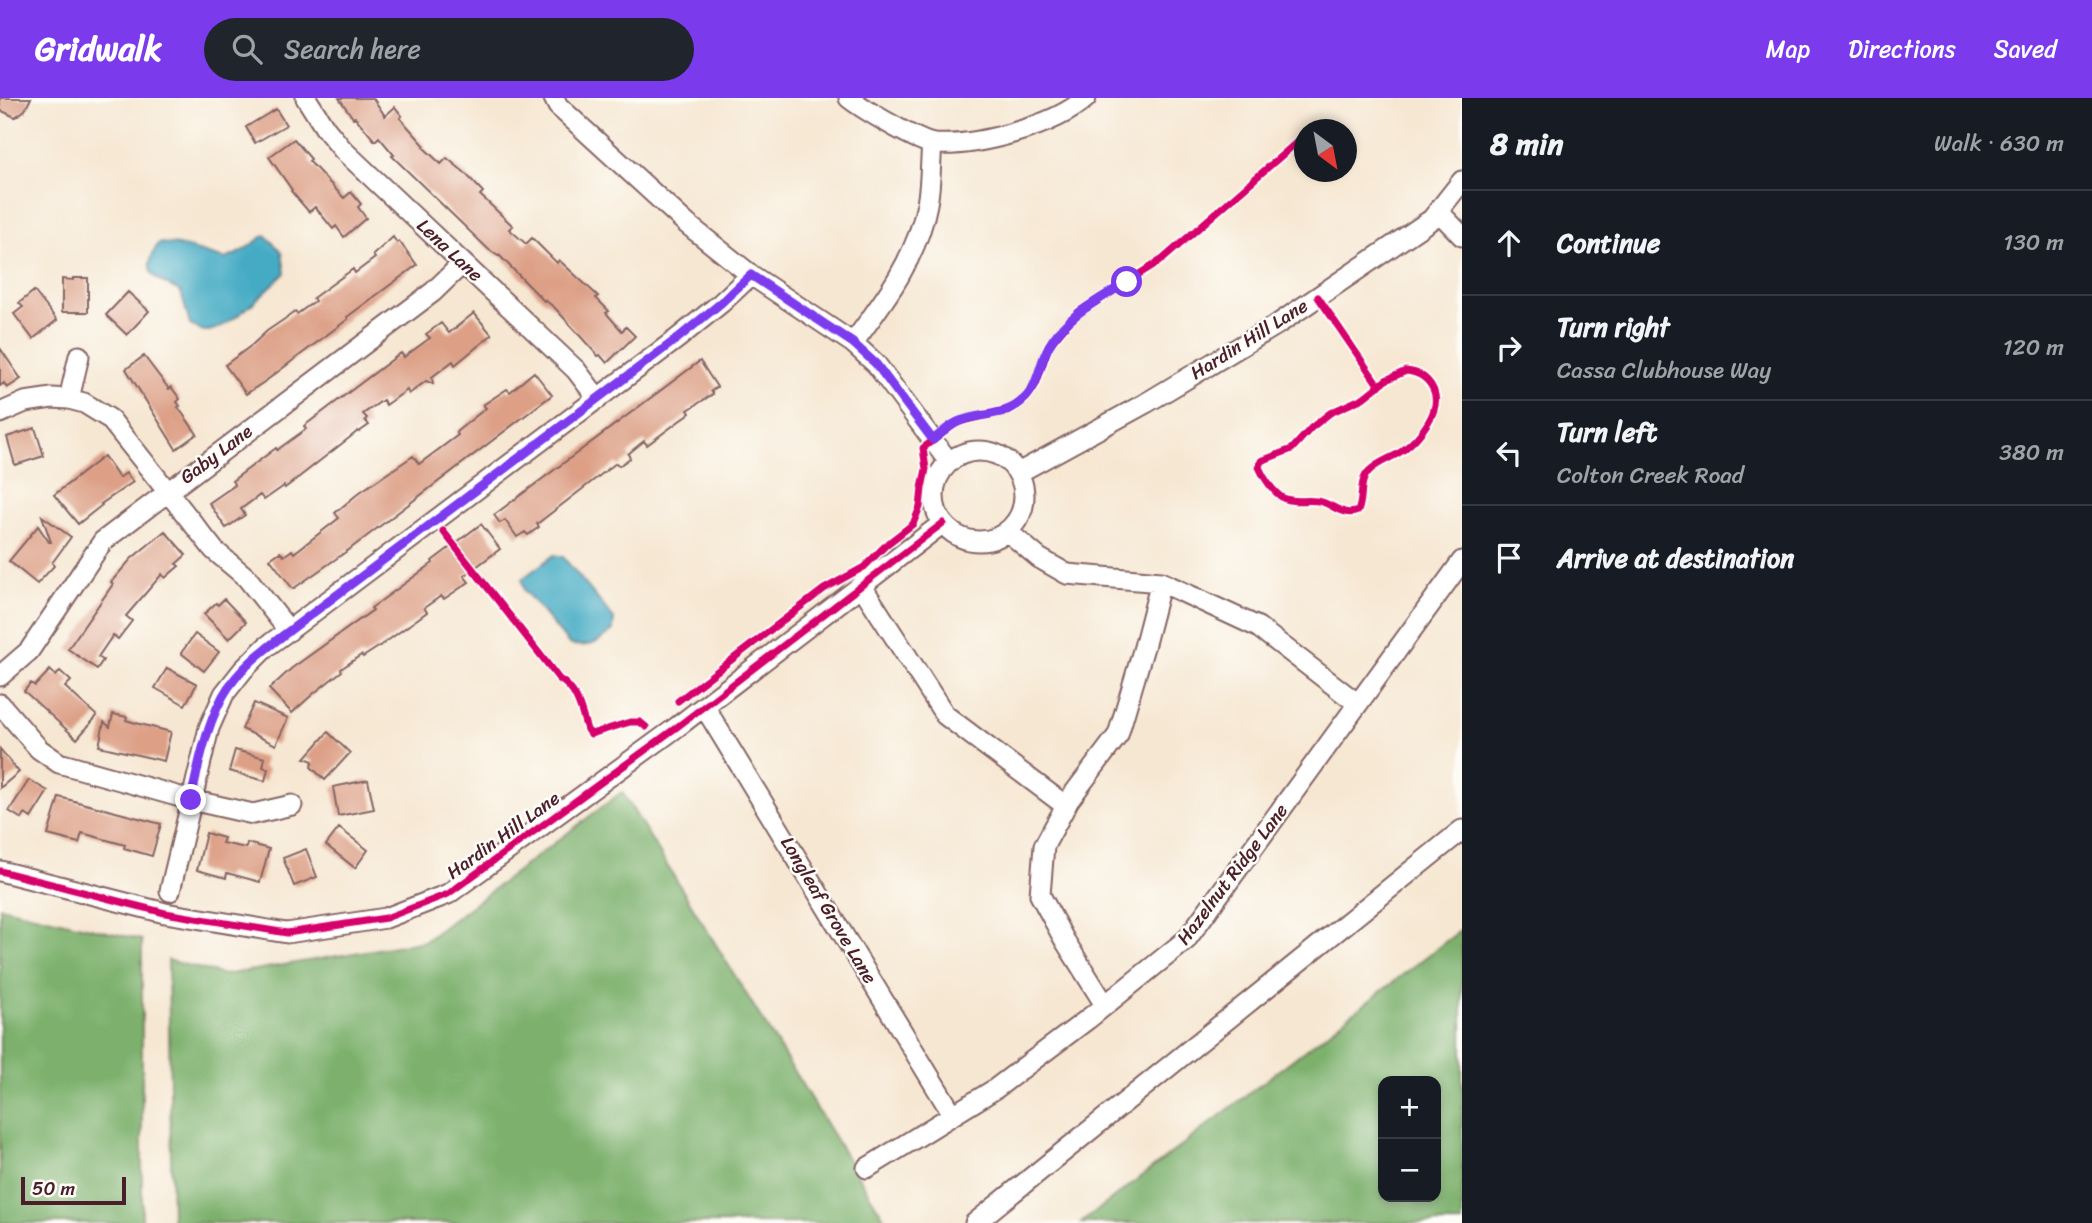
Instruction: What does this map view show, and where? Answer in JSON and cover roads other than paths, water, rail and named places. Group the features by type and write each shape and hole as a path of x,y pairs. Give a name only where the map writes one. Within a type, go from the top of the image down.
{"street":[{"name":"Lena Lane","path":"306,98 343,150 576,370 598,399"},
{"path":"554,98 558,106 687,225 751,275 853,343 876,364 949,462"},
{"path":"849,98 885,121 932,144 982,141 1027,128 1062,114 1086,98"},
{"path":"853,343 893,288 915,247 927,204 932,144"},
{"name":"Hardin Hill Lane","path":"1018,473 1146,403 1278,324 1432,219 1462,181"},
{"path":"1438,211 1462,236"},
{"name":"Gaby Lane","path":"0,676 29,651 103,541 433,292 463,263"},
{"path":"170,891 209,728 224,694 243,670 289,631 598,399 721,303 751,275"},
{"path":"69,399 79,356"},
{"path":"0,413 25,402 52,398 84,403 110,419 214,550 247,578 289,631"},
{"path":"986,451 999,455 1018,473 1023,485 1022,510 1007,531 994,538 980,541 953,533 936,511 935,484 940,472 961,454 986,451"},
{"name":"Hardin Hill Lane","path":"0,871 165,913 287,933 386,918 448,894 704,706 943,523"},
{"path":"1007,531 1039,558 1066,573 1161,582 1258,628 1358,704"},
{"name":"Hazelnut Ridge Lane","path":"867,1168 995,1089 1186,940 1462,561"},
{"path":"1105,1005 1040,895 1044,846 1066,806 1118,736 1161,582"},
{"path":"861,585 945,715 1066,806"},
{"path":"0,704 39,749 59,764 253,814 292,805"},
{"name":"Longleaf Grove Lane","path":"704,706 954,1115"},
{"path":"975,1223 1462,830"}],"water":[{"path":"265,235 282,252 285,273 236,317 215,329 204,331 190,325 181,292 157,279 150,268 153,253 159,243 178,245 225,259 241,252"},
{"path":"554,555 563,557 614,619 613,630 598,641 589,645 570,645 524,590 522,579"}]}
